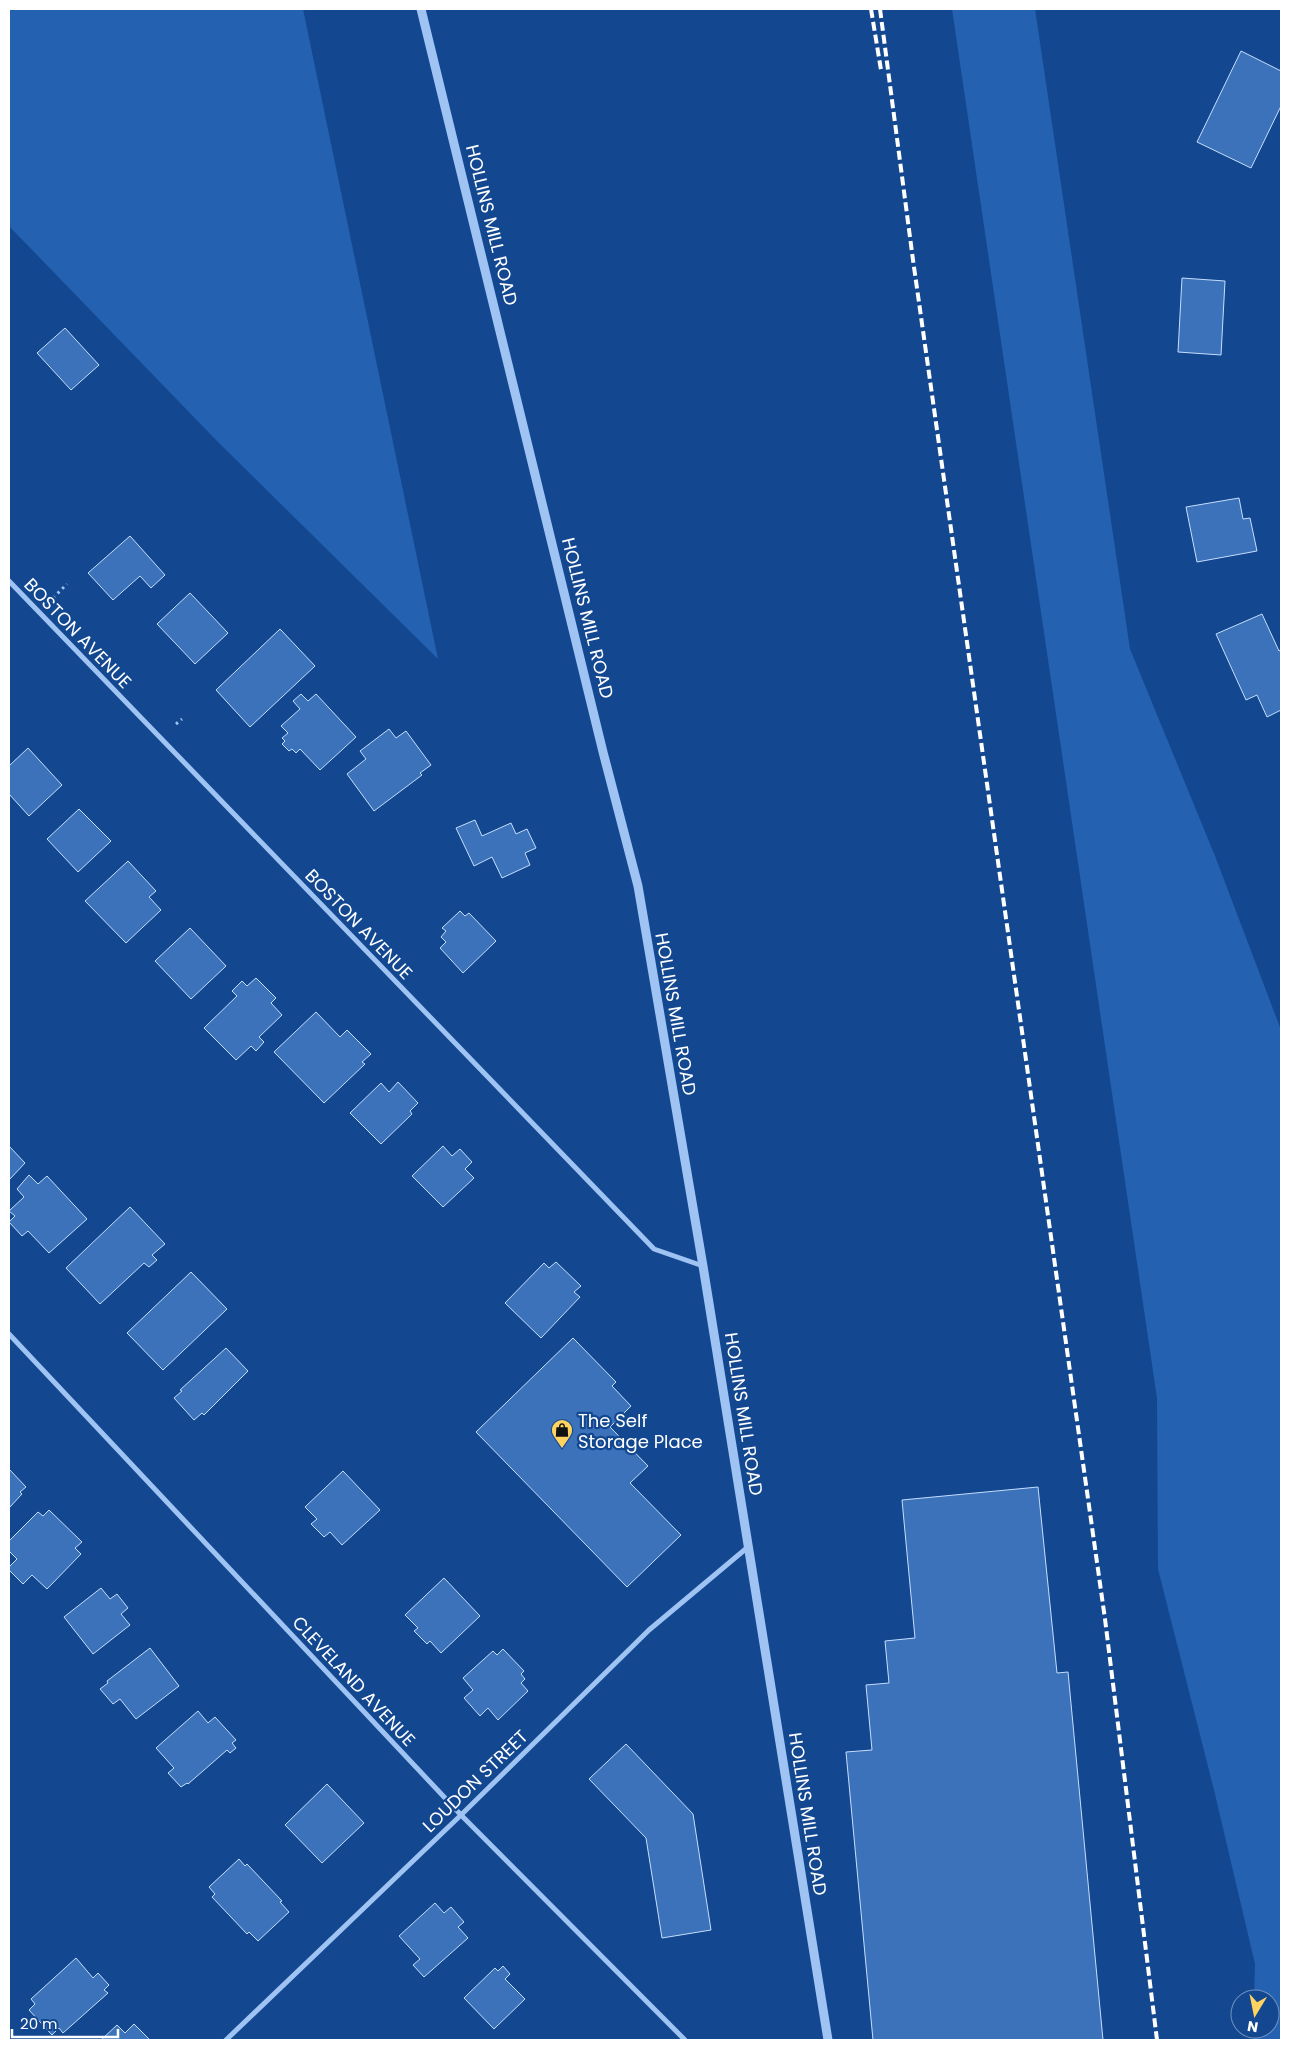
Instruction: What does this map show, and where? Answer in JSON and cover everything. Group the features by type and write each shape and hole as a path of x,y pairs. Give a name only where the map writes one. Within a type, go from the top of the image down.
{"street":[{"name":"HOLLINS MILL ROAD","path":"421,9 603,752 638,886 703,1266 828,2040"},
{"name":"BOSTON AVENUE","path":"9,581 654,1249 703,1266"},
{"path":"9,592 14,586"},
{"name":"CLEVELAND AVENUE","path":"9,1334 461,1815 686,2040"},
{"name":"LOUDON STREET","path":"226,2040 461,1815 649,1630 748,1547"}],"shaded area":[{"path":"9,9 303,9 438,659 216,440 9,226"},
{"path":"952,9 1035,9 1130,649 1215,856 1281,1030 1281,2040 1253,2040 1280,2039 1280,1989 1254,1989 1255,1964 1214,1790 1158,1569 1157,1398"}],"building":[{"path":"1241,51 1281,71 1281,106 1251,168 1197,142"},
{"path":"1182,278 1225,281 1221,355 1178,352"},
{"path":"65,328 99,365 71,390 37,353"},
{"path":"1239,498 1243,519 1250,518 1257,551 1197,562 1186,507"},
{"path":"130,536 165,575 151,588 140,576 113,600 88,573"},
{"path":"190,593 228,633 195,664 157,624"},
{"path":"1262,614 1279,651 1281,650 1281,710 1267,717 1257,695 1246,700 1216,634"},
{"path":"280,629 315,666 250,727 216,690"},
{"path":"301,694 308,701 316,694 356,737 320,770 300,749 296,753 292,749 289,751 282,744 285,741 282,738 288,733 281,726 300,709 293,701"},
{"path":"389,729 396,738 406,731 431,765 420,773 422,775 374,811 347,774 366,759 360,751"},
{"path":"28,748 62,785 29,816 9,794 9,766"},
{"path":"79,809 111,841 78,872 47,839"},
{"path":"475,820 482,836 511,823 516,834 527,829 536,848 525,853 530,865 502,878 492,857 474,866 456,828"},
{"path":"128,861 156,891 149,897 161,910 126,943 85,901"},
{"path":"460,911 465,916 469,913 496,941 463,973 440,948 446,942 441,937 446,931 442,928"},
{"path":"190,928 226,966 191,999 155,961"},
{"path":"256,978 276,998 271,1003 282,1015 259,1037 264,1042 256,1051 251,1046 236,1060 204,1028 237,996 232,991 242,981 247,986"},
{"path":"316,1012 340,1037 347,1030 371,1054 362,1062 365,1064 324,1103 274,1052"},
{"path":"398,1082 418,1103 410,1111 412,1114 381,1144 350,1113 381,1083 389,1092"},
{"path":"9,1146 25,1163 9,1180"},
{"path":"443,1146 452,1156 460,1149 472,1162 465,1169 474,1178 443,1207 412,1176"},
{"path":"29,1175 38,1184 47,1176 87,1219 49,1253 28,1231 22,1236 9,1222 15,1216 9,1211 24,1197 17,1189"},
{"path":"130,1207 165,1244 152,1255 157,1260 149,1267 144,1263 100,1304 66,1268"},
{"path":"556,1262 581,1286 574,1292 580,1297 541,1338 505,1303 544,1263 549,1268"},
{"path":"191,1272 227,1309 163,1370 127,1333"},
{"name":"The Self Storage Place","path":"573,1338 616,1382 612,1386 631,1406 610,1427 648,1466 630,1483 681,1535 627,1587 476,1432"},
{"path":"226,1348 248,1371 204,1415 202,1413 194,1420 174,1398 182,1391 180,1390"},
{"path":"9,1469 26,1487 20,1492 22,1494 9,1508"},
{"path":"343,1471 380,1510 342,1545 330,1532 324,1537 311,1524 317,1519 305,1507"},
{"path":"1038,1487 1057,1673 1068,1672 1103,2040 873,2040 846,1752 872,1750 866,1685 889,1683 885,1641 915,1638 902,1500"},
{"path":"49,1510 82,1542 75,1548 81,1554 47,1589 32,1575 23,1584 9,1570 9,1567 17,1559 9,1551 9,1541 38,1512 43,1516"},
{"path":"444,1578 480,1616 441,1653 430,1641 427,1644 414,1631 418,1628 405,1615"},
{"path":"101,1588 110,1599 117,1594 128,1608 121,1614 130,1625 93,1654 64,1617"},
{"path":"150,1648 179,1686 136,1719 120,1699 113,1704 100,1689 108,1683 107,1681"},
{"path":"503,1649 524,1671 521,1674 525,1679 521,1683 528,1691 498,1720 488,1708 480,1716 464,1698 473,1690 463,1678 493,1651 497,1655"},
{"path":"198,1711 208,1723 215,1717 236,1740 232,1743 236,1748 230,1753 227,1750 188,1784 181,1787 168,1773 174,1768 156,1748"},
{"path":"626,1744 693,1814 711,1930 662,1938 646,1838 589,1779"},
{"path":"327,1784 364,1823 322,1863 285,1825"},
{"path":"239,1859 245,1866 247,1864 282,1901 280,1902 289,1912 258,1941 249,1932 247,1934 212,1897 215,1894 209,1887"},
{"path":"435,1903 444,1913 451,1907 464,1922 458,1927 468,1938 424,1977 413,1965 420,1959 399,1936"},
{"path":"76,1958 93,1978 98,1973 109,1985 104,1990 108,1993 63,2033 59,2028 52,2035 29,2010 35,2004 31,1999"},
{"path":"503,1966 510,1974 505,1979 525,1999 494,2029 464,1998 495,1968 498,1971"},
{"path":"134,2024 150,2040 101,2040 117,2025 125,2033"}],"railway":[{"path":"871,9 881,70"},
{"path":"880,9 913,260 1105,1619 1157,2040"}],"place":[{"name":"The Self Storage Place","path":"562,1449"}]}
